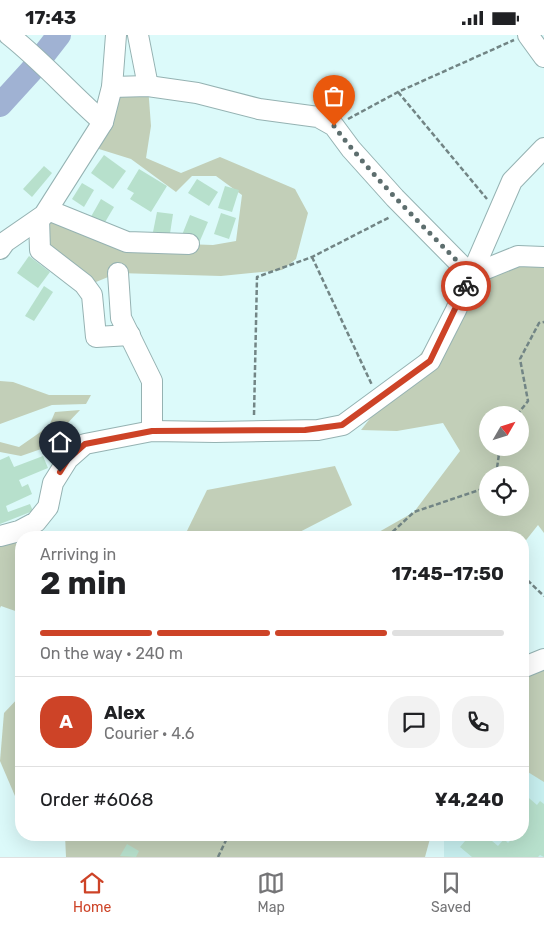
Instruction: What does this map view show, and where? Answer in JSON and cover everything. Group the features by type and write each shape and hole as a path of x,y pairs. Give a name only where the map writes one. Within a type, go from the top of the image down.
{"street":[{"path":"10,35 44,64 64,86 104,122"},
{"path":"0,249 5,243 43,215 104,122 112,87 116,35"},
{"path":"138,35 148,86"},
{"path":"522,37 544,57"},
{"path":"112,87 148,86 197,93 259,109 318,117 334,126 351,149 395,198 471,275"},
{"path":"19,531 36,522 48,507 53,483 68,459 85,444 152,431 318,430 342,425 430,361 456,310 512,181 544,148"},
{"path":"43,215 127,242 188,244"},
{"path":"43,215 40,250 84,284 92,295 96,337 130,335"},
{"path":"471,275 518,256 544,257"},
{"path":"118,273 122,318 152,381 152,431"},
{"path":"0,536 15,532"},
{"path":"529,665 544,659"}],"path":[{"path":"334,126 398,93 522,37"},
{"path":"398,93 499,213"},
{"path":"254,431 257,277 312,257 393,215"},
{"path":"312,257 379,398"},
{"path":"524,406 528,401 520,359 539,323 544,322"},
{"path":"394,531 414,513 479,490"},
{"path":"529,582 544,596"},
{"path":"218,857 226,841"}],"shaded area":[{"path":"544,666 544,857 444,857 444,841 529,841 529,670"}],"green space":[{"path":"148,86 151,126 146,158 181,173 220,157 295,189 308,213 296,259 282,270 221,276 118,273 91,284 40,257 39,224 61,217 97,241 213,245 236,241 242,195 216,176 192,176 176,192 131,159 99,149 100,128 112,87"},
{"path":"544,258 544,533 538,525 529,536 529,531 381,531 414,512 460,451 443,423 397,431 361,430 462,301 471,275"},
{"path":"0,381 13,382 49,395 91,395 86,404 52,405 0,424"},
{"path":"80,410 44,448 21,456 0,452 0,442 19,447 49,426 55,412"},
{"path":"335,466 352,505 302,531 187,531 207,490"},
{"path":"13,533 15,539 15,611 1,606 0,608 0,537"},
{"path":"544,662 544,782 529,773 529,665"},
{"path":"15,701 15,796 0,761 4,713"},
{"path":"65,841 429,841 425,857 66,857"}],"building":[{"path":"104,155 126,171 113,189 91,173"},
{"path":"44,166 52,173 32,197 23,189"},
{"path":"139,169 167,186 151,212 130,199 134,193 127,189"},
{"path":"197,179 218,192 209,206 188,193"},
{"path":"82,183 94,190 84,207 72,199"},
{"path":"225,186 239,190 232,212 218,208"},
{"path":"101,199 114,207 101,229 88,222"},
{"path":"157,212 173,214 169,240 152,237"},
{"path":"221,213 236,218 229,239 214,234"},
{"path":"190,215 208,222 199,243 182,235"},
{"path":"29,256 50,272 38,288 17,273"},
{"path":"44,286 53,292 34,321 25,316"},
{"path":"9,456 14,467 43,456 48,468 19,480 22,487 28,484 32,494 6,506 8,512 30,504 33,511 0,524 0,460"},
{"path":"529,798 537,805 540,801 544,804 544,857 540,855 538,857 472,857 460,847 465,841 492,841 498,846 502,841 508,843 510,841 529,841"},
{"path":"127,844 139,851 136,857 120,856"}],"waterway":[{"path":"0,105 31,71 59,35"}],"way so far":[{"path":"334,126 351,149 395,198 441,247 471,275 466,286"}],"route":[{"path":"60,472 68,459 85,444 100,439 152,431 318,430 342,425 430,361 466,286"}]}
